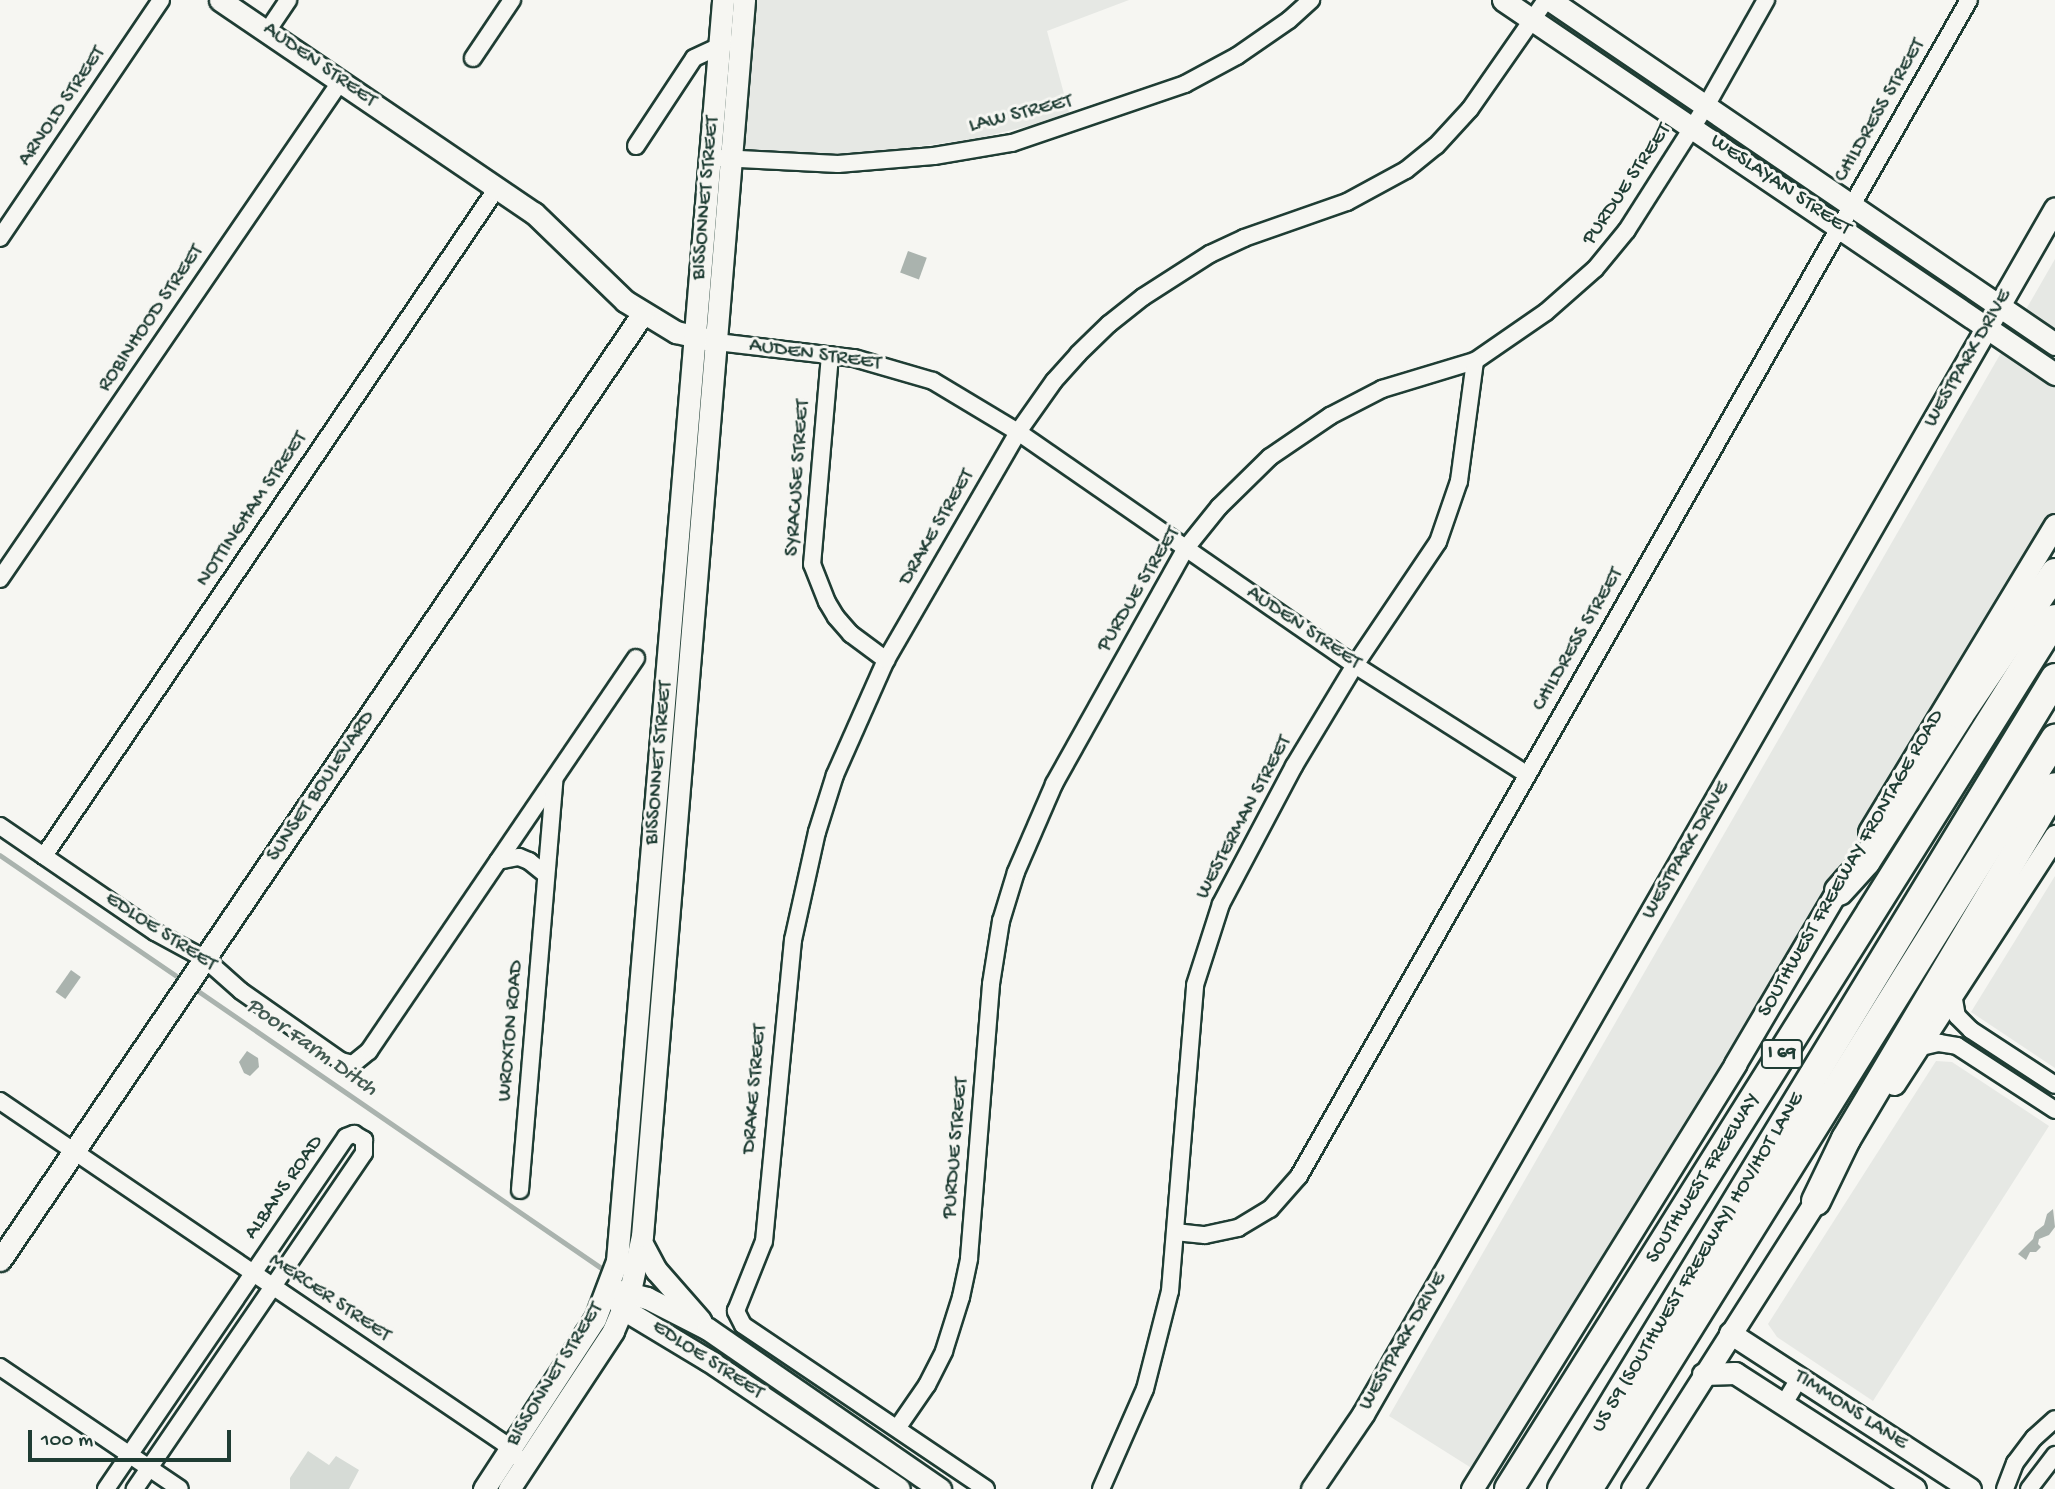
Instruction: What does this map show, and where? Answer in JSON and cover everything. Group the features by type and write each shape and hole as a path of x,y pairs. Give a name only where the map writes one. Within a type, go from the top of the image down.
{"highway":[{"path":"1839,891 1866,861 1959,714 2055,573"},
{"name":"SOUTHWEST FREEWAY","path":"1509,1489 2055,619"},
{"name":"US 59 (SOUTHWEST FREEWAY) HOV/HOT LANE","path":"1562,1489 2055,678"},
{"path":"1588,1489 2055,740"},
{"path":"1816,1201 1846,1139 2055,788"},
{"path":"1549,1489 1715,1219 1878,967"}],"main road":[{"name":"AUDEN STREET","path":"220,0 268,30 534,213 625,301 676,332 717,342"},
{"name":"BISSONNET STREET","path":"509,1489 599,1356 641,1242 717,342 721,158 719,46 723,0"},
{"name":"BISSONNET STREET","path":"484,1489 581,1344 621,1296 621,1232 695,336 741,36 744,0"},
{"name":"WESLAYAN STREET","path":"1503,0 2055,374"},
{"name":"WESLAYAN STREET","path":"1548,0 2055,344"},
{"name":"WESTPARK DRIVE","path":"1312,1489 1363,1414 2055,208"},
{"name":"SUNSET BOULEVARD","path":"0,1260 643,313"},
{"name":"SOUTHWEST FREEWAY FRONTAGE ROAD","path":"1472,1489 1839,891 1856,852 2055,525"},
{"path":"670,648 691,649"},
{"path":"1632,1489 1703,1374 2055,836"},
{"path":"641,988 663,990"},
{"name":"EDLOE STREET","path":"641,1242 656,1270 708,1329"},
{"name":"EDLOE STREET","path":"621,1296 708,1329 940,1489"},
{"name":"EDLOE STREET","path":"621,1296 708,1360 899,1489"},
{"name":"TIMMONS LANE","path":"1730,1333 1970,1489"},
{"name":"TIMMONS LANE","path":"1703,1374 1735,1373 1785,1402 1915,1489"},
{"path":"1804,1415 1825,1414 1847,1422 1883,1447 1939,1468"},
{"path":"874,1472 888,1453"}],"street":[{"name":"ARNOLD STREET","path":"0,238 161,0"},
{"path":"268,30 288,0"},
{"path":"473,58 512,0"},
{"name":"LAW STREET","path":"721,158 838,164 934,156 1012,143 1185,84 1237,56 1289,20 1311,0"},
{"name":"DRAKE STREET","path":"898,1427 738,1320 736,1306 759,1259 764,1241 786,988 802,889 835,775 886,660 1018,432 1054,381 1078,354 1109,324 1170,278 1244,238 1347,202 1406,170 1436,146 1470,109 1548,0"},
{"name":"PURDUE STREET","path":"898,1427 927,1385 944,1351 961,1297 969,1258 991,984 1001,921 1016,872 1054,784 1186,548 1219,507 1270,457 1330,416 1382,389 1475,361 1546,312 1612,251 1706,106 1766,0"},
{"name":"CHILDRESS STREET","path":"1175,1232 1205,1236 1238,1228 1270,1209 1289,1189 1969,0"},
{"path":"636,146 694,58 741,36"},
{"name":"ROBINHOOD STREET","path":"0,579 340,82"},
{"name":"NOTTINGHAM STREET","path":"44,856 497,188"},
{"name":"AUDEN STREET","path":"717,342 882,364 933,381 1018,432 1355,665 1526,774"},
{"name":"SYRACUSE STREET","path":"830,355 812,564 836,617 850,634 886,660"},
{"name":"WESTERMAN STREET","path":"1101,1489 1127,1436 1160,1339 1170,1291 1195,985 1221,904 1294,766 1355,665 1438,542 1459,481 1475,361"},
{"path":"498,861 636,658"},
{"name":"WROXTON ROAD","path":"520,1190 554,778"},
{"name":"EDLOE STREET","path":"0,826 200,966 241,991 341,1061 353,1064 364,1058 498,861"},
{"path":"498,861 519,857 529,861 546,875"},
{"path":"1952,994 1957,1016 1971,1030 2055,1085"},
{"path":"1917,1048 1939,1043 1957,1046 2054,1107"},
{"name":"MERCER STREET","path":"0,1101 511,1448 524,1468"},
{"name":"ALBANS ROAD","path":"106,1489 346,1137 354,1134 364,1140 364,1153 135,1489"},
{"path":"0,1367 180,1489"},
{"path":"1785,1402 1800,1379"},
{"path":"2005,1489 2015,1463 2034,1438 2055,1419"},
{"path":"898,1427 986,1489"},
{"path":"2029,1489 2055,1455"}],"shaded area":[{"path":"752,0 1129,0 1047,31 1070,116 979,138 885,151 831,154 740,149"},
{"path":"908,251 927,258 919,279 900,273"},
{"path":"2055,259 2055,519 1473,1469 1389,1416"},
{"path":"2055,876 2055,1068 1971,1012"},
{"path":"71,970 81,977 65,999 56,992"},
{"path":"247,1051 258,1058 259,1067 250,1076 244,1073 239,1062"},
{"path":"1936,1061 1952,1062 2049,1126 1873,1401 1777,1337 1768,1324"},
{"path":"2053,1209 2055,1227 2049,1235 2039,1239 2038,1244 2041,1247 2036,1252 2030,1252 2026,1260 2018,1254 2044,1225 2047,1214"},
{"path":"308,1451 329,1465 336,1456 359,1470 349,1489 290,1489 290,1478"}],"waterway":[{"name":"Poor Farm Ditch","path":"0,855 184,981"},
{"name":"Poor Farm Ditch","path":"194,988 603,1269"}]}
